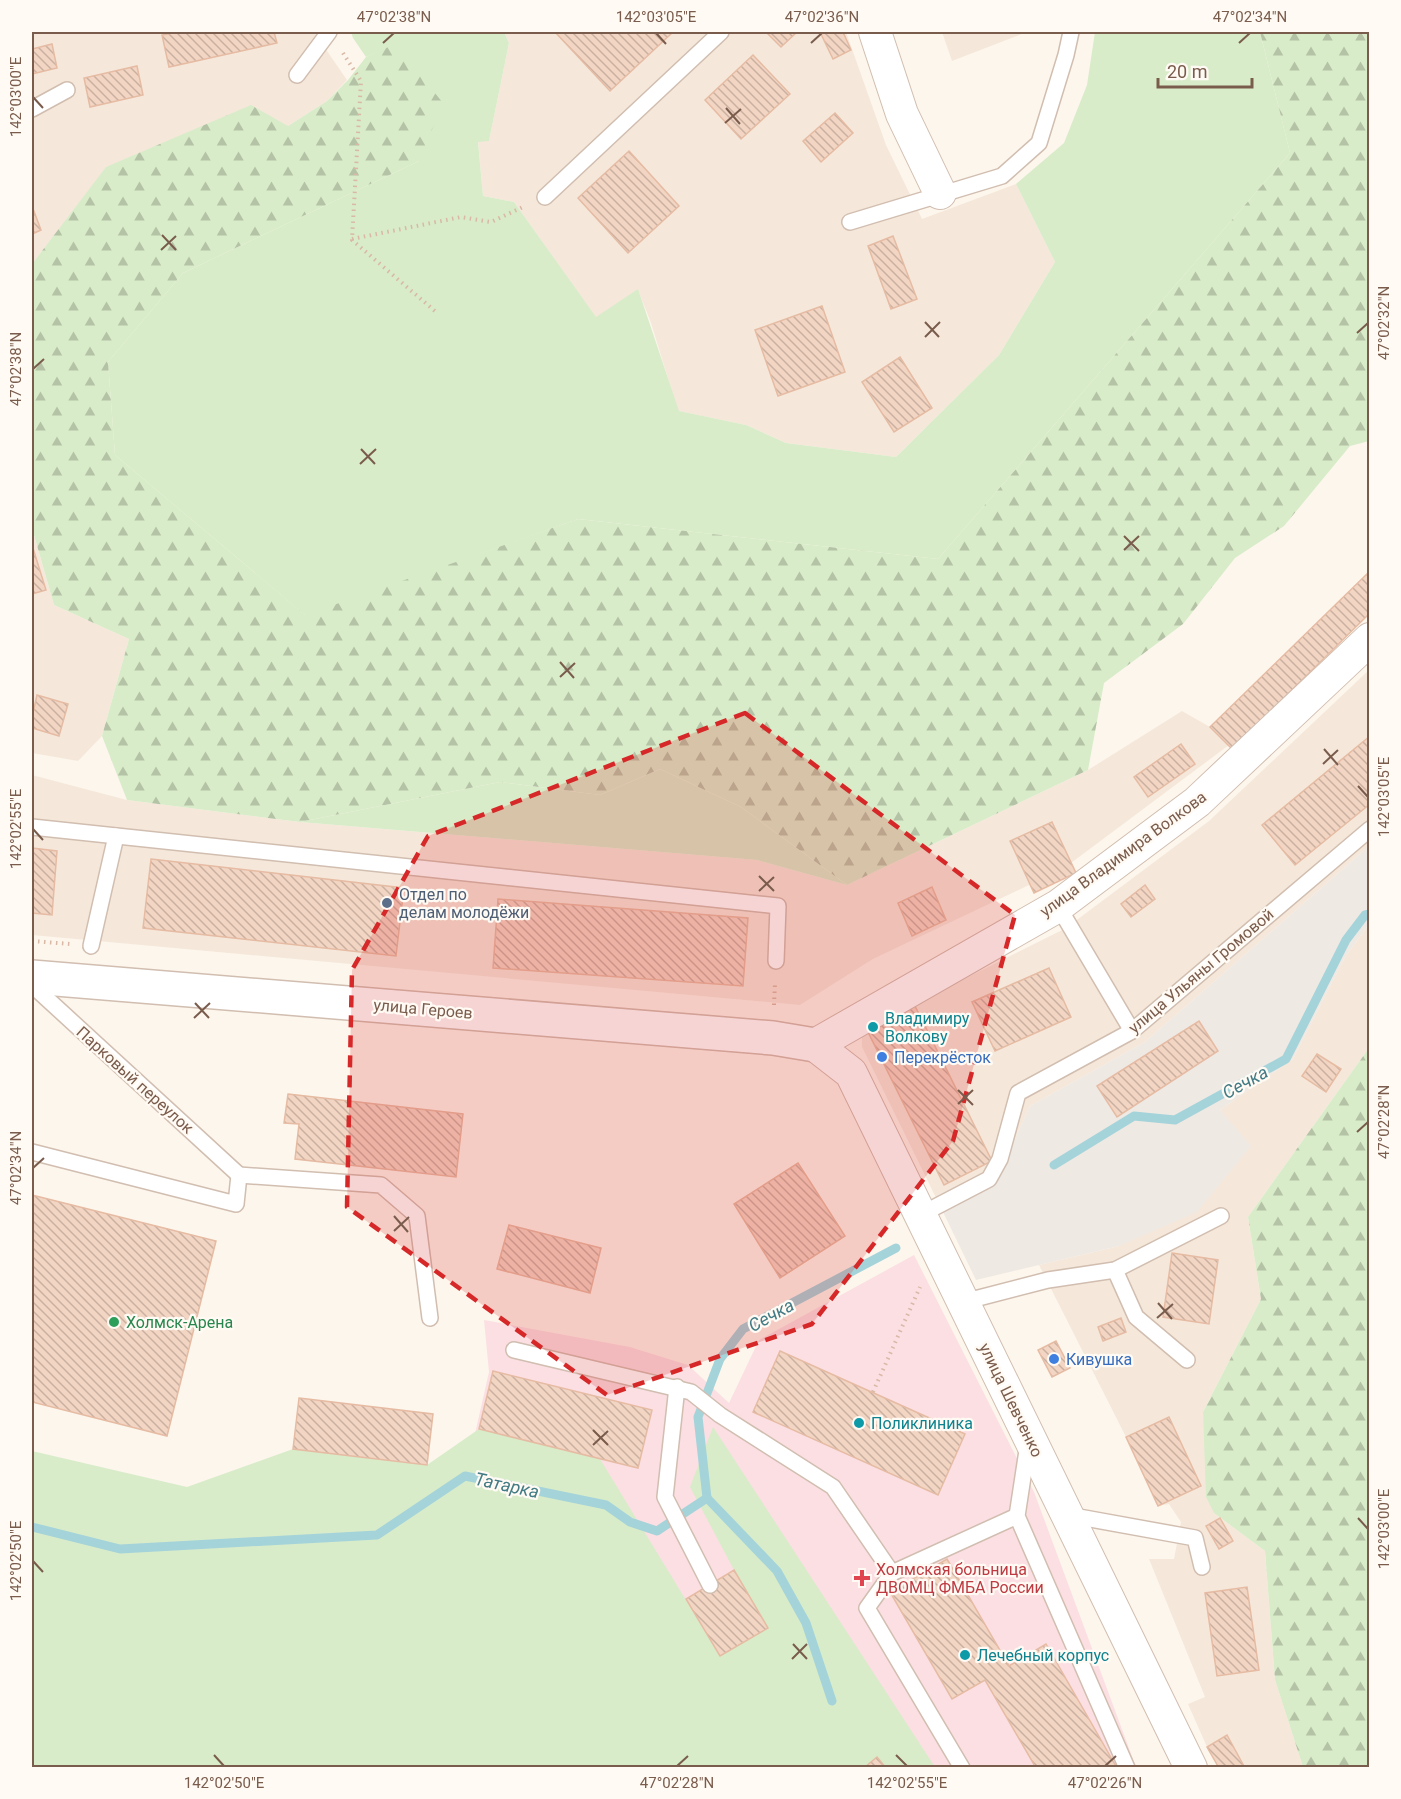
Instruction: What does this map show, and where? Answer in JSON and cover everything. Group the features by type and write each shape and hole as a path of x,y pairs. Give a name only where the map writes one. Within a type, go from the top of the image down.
{"street":[{"path":"874,32 902,114 940,193"},
{"name":"улица Владимира Волкова","path":"815,1044 1058,906 1197,802 1370,639"},
{"name":"улица Героев","path":"32,977 773,1038 815,1044"},
{"name":"улица Шевченко","path":"815,1044 851,1073 1191,1767"}],"lane":[{"path":"297,75 329,32"},
{"path":"545,197 721,32"},
{"path":"850,222 1002,176 1039,143 1071,32"},
{"path":"32,109 67,90"},
{"path":"32,827 778,906 776,961"},
{"name":"улица Ульяны Громовой","path":"920,1215 989,1179 1000,1159 1018,1094 1132,1031 1370,828"},
{"path":"91,946 116,836"},
{"path":"1058,906 1132,1031"},
{"name":"Парковый переулок","path":"32,985 239,1175"},
{"path":"32,1152 236,1204 239,1175 381,1185 417,1216 430,1318"},
{"path":"963,1302 1048,1280 1116,1270 1221,1216"},
{"path":"1116,1270 1136,1317 1187,1360"},
{"path":"514,1350 684,1389 833,1488 892,1573"},
{"path":"684,1389 664,1497 710,1584"},
{"path":"1029,1436 1017,1516 1127,1767"},
{"path":"1067,1514 1195,1538 1202,1566"},
{"path":"962,1767 867,1608 892,1573 1017,1516"}],"path":[{"path":"329,32 361,81 352,240"},
{"path":"352,240 461,217 490,222 545,197"},
{"path":"352,240 436,312"},
{"path":"773,1038 776,961"},
{"path":"873,1392 921,1287"}],"highlighted area":[{"path":"745,713 1015,915 953,1141 812,1324 607,1395 347,1207 352,970 428,836"}],"shaded area":[{"path":"32,32 314,32 347,80 327,101 288,126 107,167 32,264"},
{"path":"504,32 846,32 886,145 922,219 1016,184 1055,262 999,355 896,457 786,443 746,425 678,411 651,323 638,290 596,318 514,202 483,196 478,141 489,141 509,43"},
{"path":"942,32 1027,32 952,61"},
{"path":"32,528 54,605 129,639 102,736 78,761 32,753"},
{"path":"1369,670 1369,846 1145,1042 1030,1106 994,1185 942,1210 862,1047 862,1035 868,1027 1066,928 1209,821"},
{"path":"1182,711 1210,727 1229,745 1071,863 1076,873 1034,893 1029,885 873,959 800,1005 32,935 32,775 127,800 300,822 757,860 847,885 1088,770"},
{"path":"1369,846 1369,924 1345,957 1293,1059 1220,1110 1251,1146 1197,1212 1119,1246 976,1280 942,1210 994,1185 1030,1106 1145,1042"},
{"path":"1369,924 1369,1048 1248,1217 1261,1299 1203,1412 1214,1513 1265,1551 1275,1680 1303,1767 1219,1767 1207,1747 1188,1704 1205,1697 1149,1559 1174,1559 1181,1522 1169,1504 1158,1506 1126,1437 1039,1265 1119,1246 1220,1110 1293,1059 1345,957"},
{"name":"Холмская больница ДВОМЦ ФМБА России","path":"914,1255 1034,1492 1136,1767 907,1768 708,1664 470,1456 489,1372 484,1320 630,1347 688,1365 729,1403 759,1340"}],"green space":[{"path":"351,32 504,32 509,43 489,141 478,142 483,196 514,202 596,317 638,289 679,411 746,425 786,443 896,457 999,355 1055,262 1016,184 1064,143 1087,85 1095,32 1260,32 1290,153 938,559 578,519 306,616 115,455 108,362 183,273 419,161 395,45 366,57"},
{"path":"1260,32 1369,32 1369,441 1350,446 1284,526 1235,558 1183,624 1104,683 1088,770 847,885 741,807 660,769 600,795 500,782 300,822 127,800 102,736 129,639 54,605 32,528 32,264 106,167 251,105 288,126 327,101 366,57 395,44 443,103 419,161 183,273 108,362 115,455 305,615 578,519 938,559 1290,153"},
{"path":"660,769 741,807 847,885 757,860 300,822 500,782 600,795"},
{"path":"1369,1048 1369,1767 1303,1767 1275,1680 1265,1551 1214,1513 1206,1497 1203,1412 1261,1299 1248,1217"},
{"path":"713,1427 935,1767 32,1768 32,1451 187,1487 293,1449 427,1465 479,1429 600,1459 720,1656 768,1628 690,1487"}],"building":[{"path":"178,32 274,32 277,43 169,67 162,35"},
{"path":"555,32 673,32 610,91"},
{"path":"766,32 797,32 781,47"},
{"path":"820,32 843,32 851,50 833,59"},
{"path":"52,44 57,68 32,74 32,49"},
{"path":"753,55 790,94 741,139 705,100"},
{"path":"137,66 143,95 90,107 84,78"},
{"path":"835,113 853,133 821,162 803,141"},
{"path":"629,151 679,206 628,253 578,198"},
{"path":"32,206 41,230 32,234"},
{"path":"893,236 917,299 891,309 868,246"},
{"path":"822,306 845,372 778,396 755,330"},
{"path":"900,357 932,408 894,432 862,382"},
{"path":"32,545 46,590 32,594"},
{"path":"1370,571 1370,613 1232,749 1210,727"},
{"path":"37,695 68,704 59,736 32,728"},
{"path":"1370,736 1370,804 1295,865 1262,825"},
{"path":"1181,744 1195,764 1148,797 1134,777"},
{"path":"1052,822 1076,873 1034,893 1010,841"},
{"path":"32,848 57,851 52,915 32,913"},
{"path":"151,859 404,888 396,956 143,928"},
{"path":"1145,885 1155,899 1131,917 1121,904"},
{"path":"932,887 946,920 912,936 898,903"},
{"path":"498,899 748,918 743,986 493,968"},
{"path":"1049,968 1071,1017 995,1051 972,1002"},
{"path":"915,1006 992,1161 944,1185 867,1030"},
{"path":"1199,1021 1218,1051 1117,1117 1097,1086"},
{"path":"1317,1054 1341,1069 1326,1092 1302,1076"},
{"path":"288,1094 463,1114 456,1177 295,1159 299,1124 284,1123"},
{"path":"798,1163 845,1236 780,1278 734,1204"},
{"name":"Холмск-Арена","path":"32,1195 216,1241 167,1436 32,1402"},
{"path":"509,1225 601,1248 590,1293 497,1269"},
{"path":"1172,1253 1218,1260 1209,1324 1163,1317"},
{"path":"1121,1318 1126,1332 1103,1341 1098,1327"},
{"name":"Кивушка","path":"1056,1341 1070,1368 1052,1377 1038,1350"},
{"name":"Поликлиника","path":"780,1351 965,1434 938,1495 753,1412"},
{"path":"493,1371 652,1410 638,1468 479,1429"},
{"path":"299,1398 433,1414 427,1465 293,1449"},
{"path":"1169,1417 1201,1486 1158,1506 1126,1437"},
{"path":"1220,1518 1233,1541 1219,1549 1206,1526"},
{"name":"Лечебный корпус","path":"947,1559 1009,1666 1046,1644 1117,1768 1036,1768 985,1680 952,1699 890,1592"},
{"path":"734,1570 768,1628 720,1656 686,1599"},
{"path":"1247,1587 1259,1670 1217,1676 1205,1593"},
{"path":"1227,1735 1245,1768 1219,1768 1207,1747"},
{"path":"877,1757 886,1768 864,1768"}],"waterway":[{"name":"Сечка","path":"1054,1165 1134,1116 1175,1120 1286,1059 1346,940 1365,915 1370,914"},
{"name":"Сечка","path":"707,1498 698,1417 720,1359 743,1329 896,1248"},
{"name":"Татарка","path":"32,1527 120,1549 377,1535 465,1476 606,1505 630,1522 657,1531 707,1498"},
{"name":"Татарка","path":"707,1498 777,1571 806,1623 832,1701"}],"place":[{"name":"Отдел по делам молодёжи","path":"387,903"},
{"name":"Владимиру Волкову","path":"873,1027"},
{"name":"Перекрёсток","path":"882,1057"},
{"name":"Холмск-Арена","path":"114,1322"},
{"name":"Кивушка","path":"1054,1359"},
{"name":"Поликлиника","path":"859,1423"},
{"name":"Холмская больница ДВОМЦ ФМБА России","path":"862,1578"},
{"name":"Лечебный корпус","path":"965,1655"}]}
